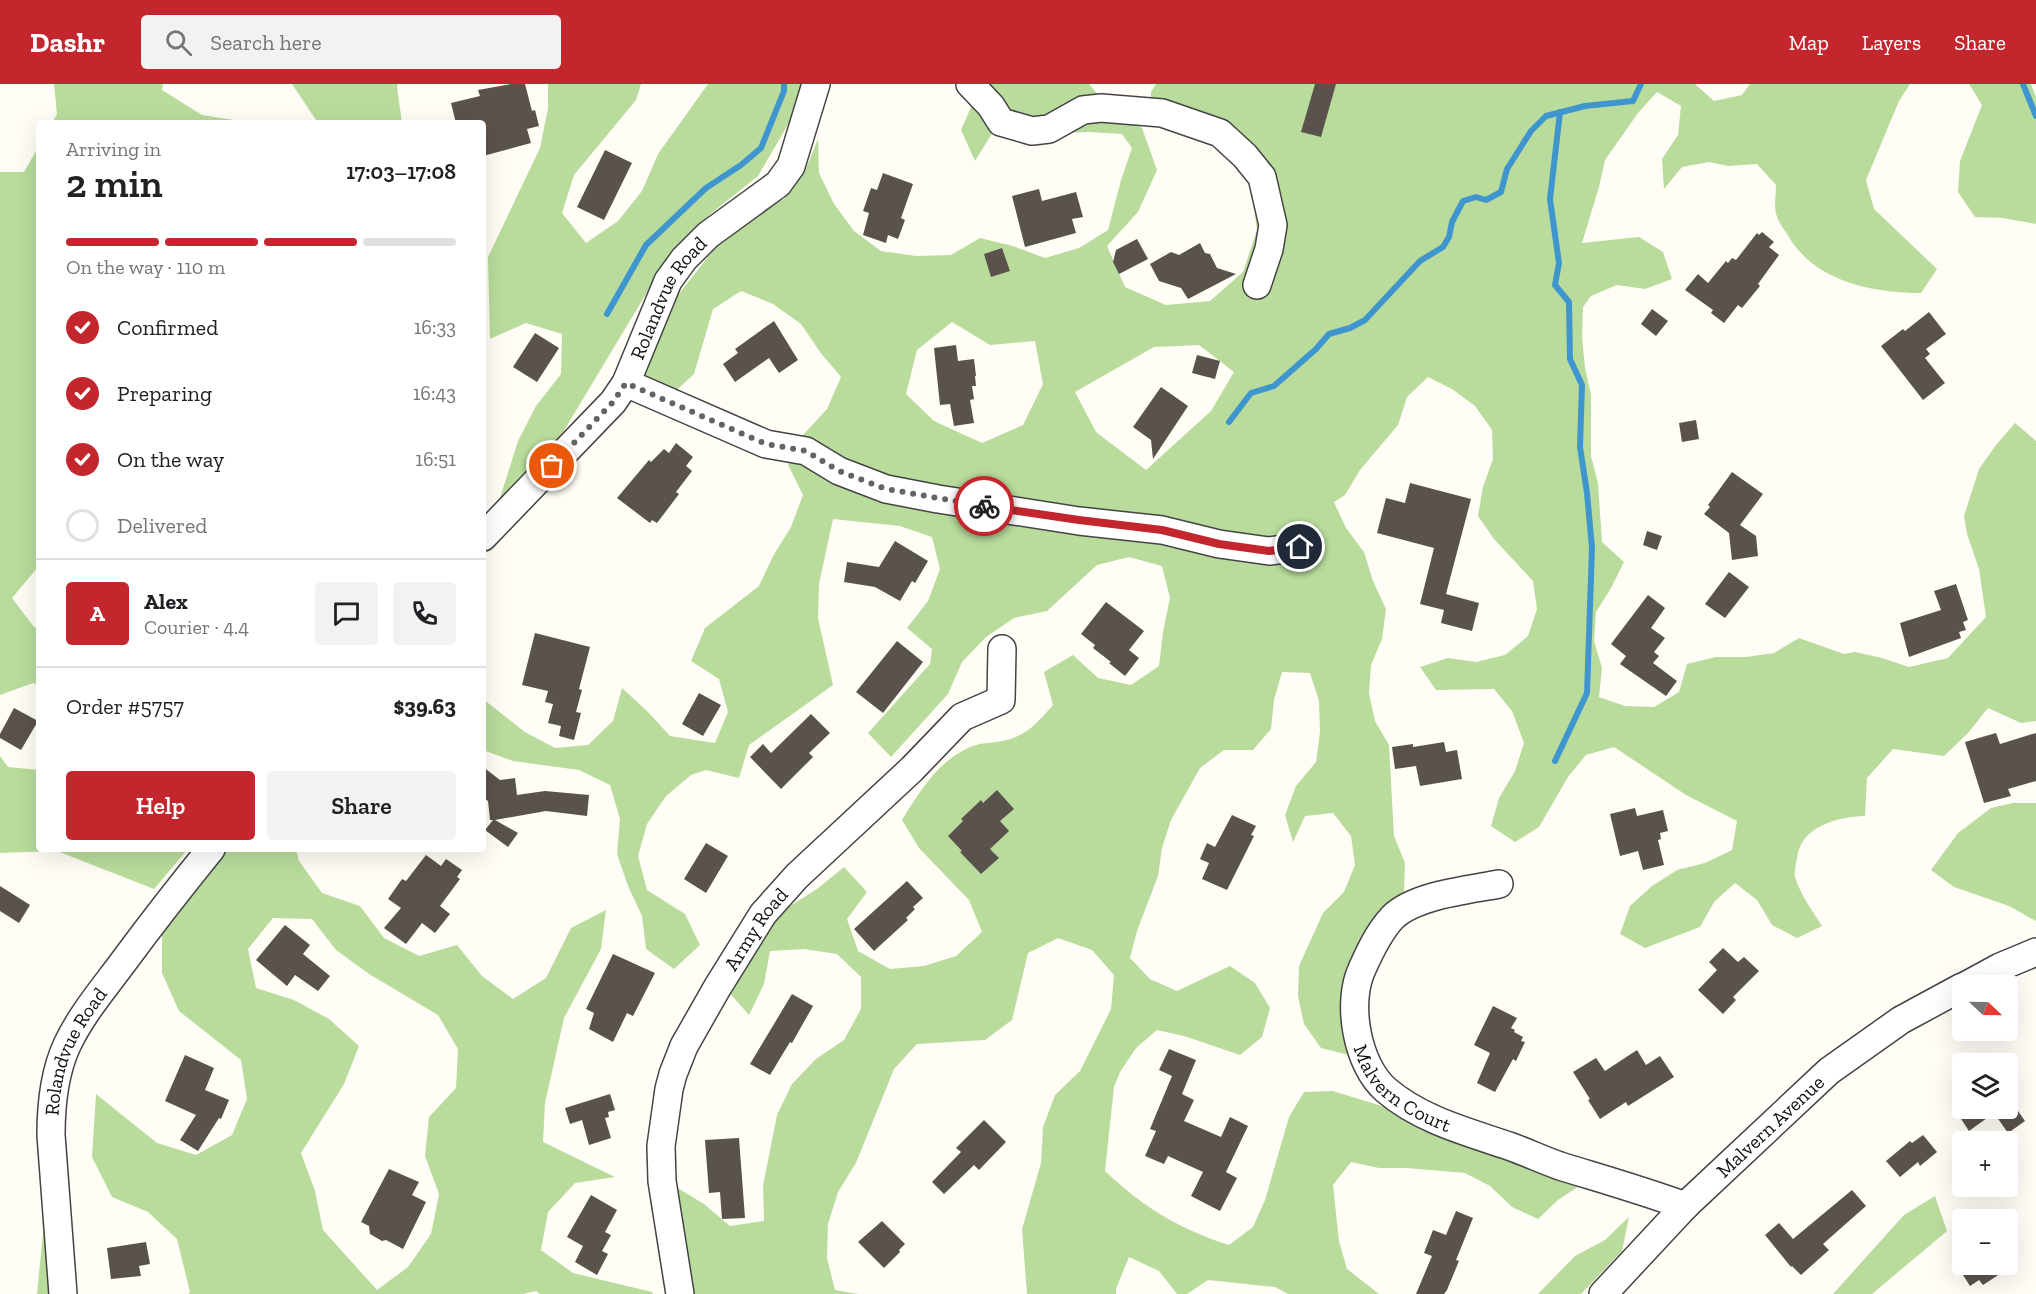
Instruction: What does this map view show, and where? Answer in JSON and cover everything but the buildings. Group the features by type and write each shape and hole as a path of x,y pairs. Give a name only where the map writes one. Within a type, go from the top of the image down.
{"street":[{"name":"Rolandvue Road","path":"486,534 613,402 626,383 668,281 684,259 708,235 778,184 791,166 816,84"},
{"path":"970,84 991,106 1002,122 1032,131 1049,129 1083,110 1101,108 1162,113 1221,133 1263,177 1273,225 1269,249 1257,285"},
{"path":"626,383 766,444 806,451 839,471 886,489 1043,515 1162,530 1219,544 1269,551 1300,547"},
{"name":"Army Road","path":"680,1294 662,1181 661,1146 669,1089 684,1046 763,914 796,876 912,769 962,717 1001,700 1002,649"},
{"name":"Rolandvue Road","path":"63,1294 51,1135 51,1110 60,1065 67,1046 93,1003 209,852"},
{"name":"Malvern Court","path":"1499,884 1446,894 1416,903 1393,917 1373,946 1359,974 1354,1006 1355,1029 1371,1072 1385,1089 1409,1107 1446,1125 1685,1206"},
{"name":"Malvern Avenue","path":"1985,975 2036,952"},
{"name":"Malvern Avenue","path":"1603,1294 1685,1206 1829,1071 1901,1020 1952,992"}],"green space":[{"path":"54,84 163,84 162,90 202,115 234,120 54,120 57,114"},
{"path":"292,84 398,84 402,120 316,120"},
{"path":"548,84 641,84 636,100 574,175 562,213 586,243 618,221 642,191 658,154 708,84 801,84 790,121 758,176 709,215 658,274 547,459 494,517 518,441 536,406 561,374 562,334 526,323 490,339 488,257 540,148 548,108"},
{"path":"968,84 1089,84 1104,102 1142,128 1157,170 1138,212 1107,246 1125,287 1166,305 1210,301 1243,272 1257,230 1251,186 1235,144 1151,121 1151,92 1156,84 1695,84 1714,101 1742,95 1750,84 1910,84 1899,101 1866,180 1874,209 1937,269 1921,293 1863,287 1828,273 1812,263 1798,250 1780,224 1775,210 1776,185 1757,164 1728,166 1709,162 1682,167 1664,189 1662,159 1678,135 1681,106 1657,92 1638,113 1605,160 1582,243 1639,237 1663,252 1672,279 1645,289 1617,285 1591,296 1583,307 1582,337 1591,395 1591,456 1598,483 1602,542 1624,562 1596,612 1594,641 1602,668 1599,697 1625,706 1654,707 1679,692 1687,664 1716,657 1746,657 1774,653 1799,638 1844,654 1855,652 1909,667 1948,658 1986,617 1979,569 1967,534 1964,516 1979,469 2015,423 2036,441 2036,721 2021,723 1988,708 1968,733 1944,756 1893,749 1867,778 1865,816 1843,818 1822,825 1805,838 1800,847 1795,877 1803,896 1822,926 1797,938 1772,925 1757,900 1735,883 1714,902 1700,927 1645,948 1620,934 1630,906 1652,886 1677,870 1705,863 1732,850 1737,821 1686,795 1614,747 1586,755 1568,777 1539,827 1515,842 1491,826 1499,798 1515,771 1524,743 1512,711 1494,689 1436,690 1420,667 1448,658 1476,662 1505,655 1528,636 1537,609 1533,581 1494,539 1478,516 1483,487 1493,459 1492,430 1475,406 1452,389 1428,377 1407,397 1398,425 1360,470 1345,495 1334,502 1346,528 1364,552 1373,581 1386,609 1382,639 1371,665 1369,693 1375,721 1389,745 1394,836 1405,863 1404,892 1388,915 1346,1027 1349,1055 1321,1048 1304,1024 1298,996 1299,966 1323,913 1344,892 1355,865 1351,836 1333,813 1305,816 1293,842 1285,815 1296,786 1316,762 1320,732 1319,701 1310,673 1282,672 1274,700 1271,729 1253,750 1224,750 1200,768 1171,820 1162,848 1158,876 1137,931 1130,958 1150,979 1177,991 1230,966 1255,983 1270,1008 1262,1037 1240,1055 1184,1036 1157,1030 1136,1048 1120,1072 1114,1087 1105,1171 1119,1184 1162,1216 1194,1232 1229,1245 1253,1227 1265,1200 1289,1117 1304,1092 1333,1091 1388,1108 1582,1184 1558,1200 1538,1219 1512,1207 1490,1186 1465,1173 1379,1168 1351,1162 1333,1185 1339,1241 1347,1269 1379,1294 1288,1294 1275,1287 1208,1280 1187,1294 1177,1294 1159,1271 1129,1257 1116,1294 1027,1294 1022,1229 1041,1163 1043,1127 1055,1095 1080,1071 1111,1009 1114,975 1092,950 1058,938 1028,953 1012,1020 985,1040 917,1044 894,1069 856,1163 838,1192 828,1224 827,1258 835,1290 858,1294 688,1294 676,1187 704,1204 730,1226 764,1221 763,1186 777,1115 792,1084 816,1059 844,1040 861,1009 861,977 837,954 804,949 770,951 764,984 749,1015 727,990 761,930 787,908 817,889 844,867 867,892 847,919 858,951 890,969 924,966 956,956 982,932 969,900 919,848 902,820 930,778 948,761 974,746 1018,736 1042,718 1053,705 1044,672 1073,655 1098,678 1131,685 1159,666 1170,598 1162,566 1129,557 1097,565 1047,611 1014,618 986,637 962,662 948,694 891,757 868,733 930,664 932,649 907,628 928,601 940,569 932,537 900,526 833,519 819,584 818,618 833,685 749,745 739,778 706,770 691,775 666,796 647,824 638,856 647,890 685,914 700,945 674,969 646,949 642,916 617,854 620,819 610,785 579,770 513,761 486,751 486,701 525,732 555,748 588,745 613,721 622,688 670,736 715,743 728,712 719,679 691,661 705,628 759,586 773,556 791,527 803,495 788,465 803,435 827,409 841,377 801,324 773,304 741,291 713,309 694,374 669,397 643,374 667,309 726,234 754,214 784,199 805,171 818,139 819,173 834,204 854,231 881,251 916,256 951,255 980,238 1013,246 1045,258 1079,248 1108,230 1132,148 1122,134 1055,133 1024,119 993,132 975,161 961,130 975,98","holes":["952,322 990,345 1035,341 1043,384 1023,425 982,443 934,421 906,394 917,350","1199,345 1234,372 1211,411 1146,470 1096,432 1075,392 1154,347"]},
{"path":"1969,84 2031,84 2036,97 2036,224 2003,218 1975,217 1958,192 1960,161 1982,105"},
{"path":"36,151 36,570 12,598 36,628 36,684 33,683 0,695 0,172 24,172"},
{"path":"0,756 8,767 36,770 36,852 0,853"},
{"path":"2013,803 2036,803 2036,921 2009,906 1954,887 1931,870 1958,833 1991,808"},
{"path":"60,852 185,852 154,889"},
{"path":"216,852 297,852 299,861 322,893 360,906 384,938 419,956 457,945 482,976 513,999 546,978 571,928 606,910 601,949 564,1018 545,1103 543,1142 615,1177 575,1183 548,1212 541,1250 573,1273 653,1294 540,1294 536,1291 523,1294 188,1294 190,1292 177,1239 148,1212 112,1197 92,1157 96,1094 157,1143 196,1155 232,1135 247,1099 241,1060 179,1011 162,973 162,934 205,865","holes":["273,918 312,919 336,950 369,974 438,1015 458,1049 456,1088 429,1117 425,1156 439,1194 431,1234 408,1267 377,1290 323,1230 315,1191 301,1153 344,1084 359,1046 329,1019 294,1000 256,988 248,949"]},
{"path":"1935,1196 1947,1231 1872,1294 1833,1294 1904,1215"},
{"path":"1629,1217 1622,1251 1581,1294 1538,1294 1575,1256 1605,1240"},
{"path":"44,1223 51,1294 37,1294"}],"waterway":[{"path":"607,314 646,245 706,188 741,165 761,148 784,91 784,84"},
{"path":"1229,422 1251,393 1274,386 1316,349 1329,334 1350,328 1365,320 1420,261 1443,247 1463,201 1476,197 1486,200 1501,192 1507,169 1531,131 1546,116 1585,106 1633,101 1641,84"},
{"path":"2023,84 2036,116"},
{"path":"1555,761 1587,693 1592,548 1580,447 1582,385 1570,359 1569,302 1555,285 1559,263 1550,199 1560,112"}],"way so far":[{"path":"552,466 613,402 626,383 766,444 806,451 839,471 886,489 984,506"}],"route":[{"path":"984,506 1162,530 1219,544 1269,551 1300,547"}]}
